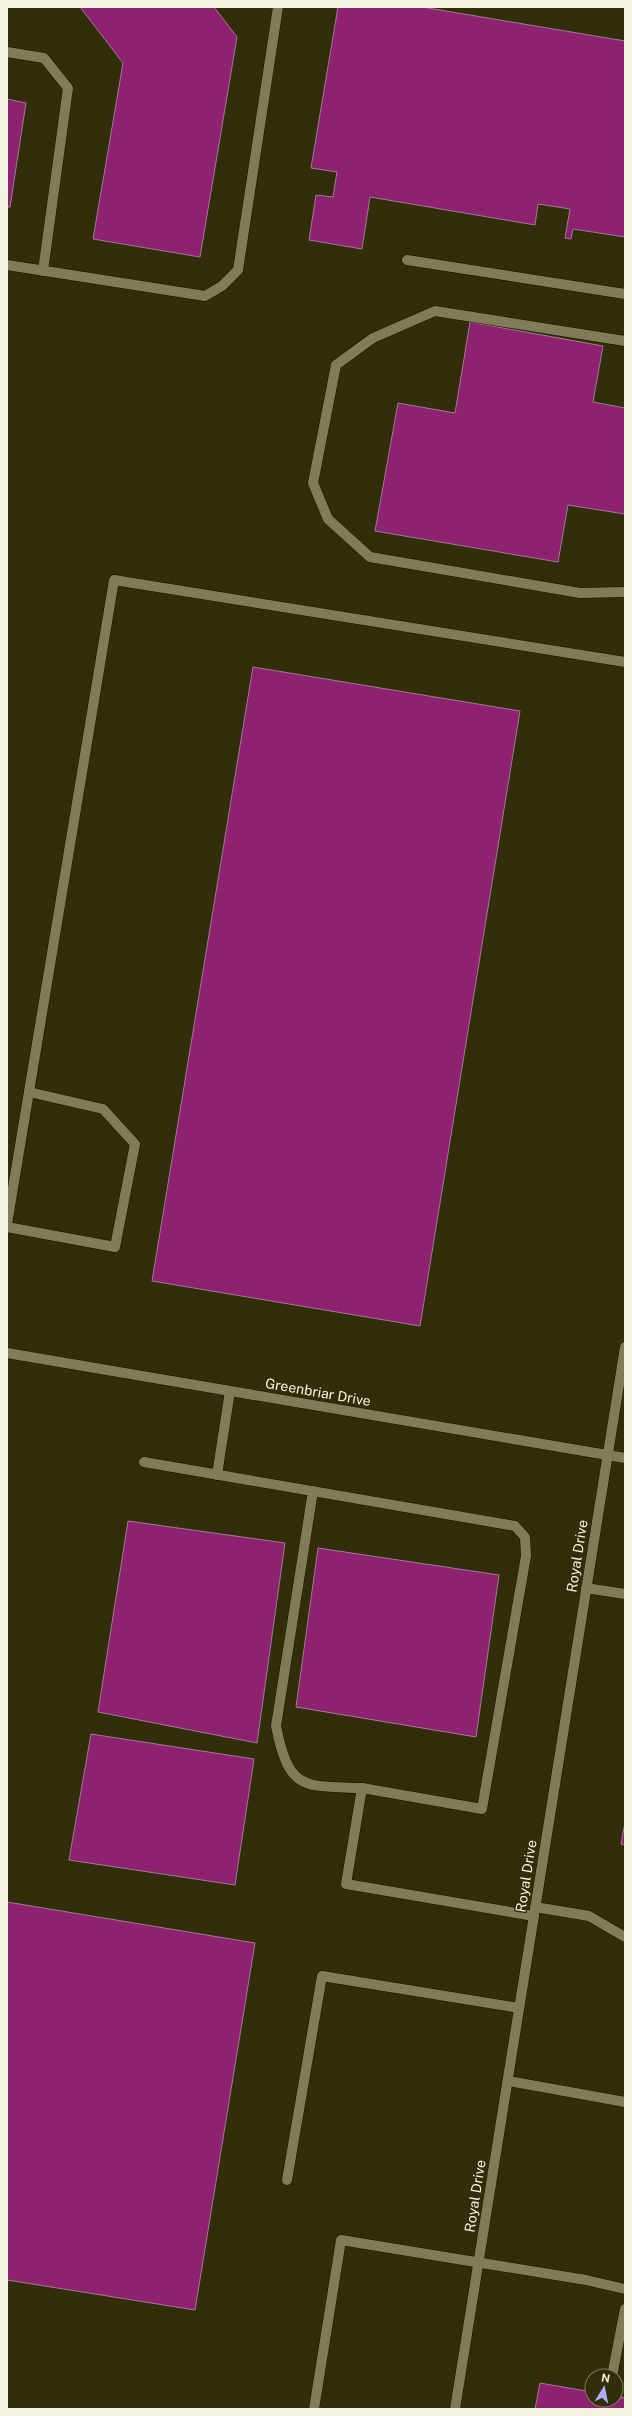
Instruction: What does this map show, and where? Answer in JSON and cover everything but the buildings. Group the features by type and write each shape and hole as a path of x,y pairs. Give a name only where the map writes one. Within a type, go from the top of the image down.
{"street":[{"path":"7,265 205,296 222,286 238,270 278,7"},
{"path":"7,52 44,58 68,88 43,270"},
{"path":"407,260 625,294"},
{"path":"625,341 435,311 373,338 336,365 313,483 328,519 370,557 580,592 625,592"},
{"path":"29,1092 103,1110 134,1144 115,1247 7,1226 29,1092 114,580 625,662"},
{"name":"Royal Drive","path":"456,2409 625,1346"},
{"name":"Greenbriar Drive","path":"7,1353 625,1458"},
{"path":"217,1475 230,1391"},
{"path":"144,1462 516,1526 525,1537 526,1556 482,1809 362,1788 315,1787 300,1782 282,1755 276,1726 313,1492"},
{"path":"586,1588 625,1594"},
{"path":"362,1788 346,1884 535,1911 589,1916 625,1937"},
{"path":"287,2180 322,1976 520,2008"},
{"path":"508,2081 625,2102"},
{"path":"314,2409 341,2240 479,2262 625,2288"},
{"path":"614,2368 625,2309"}]}
